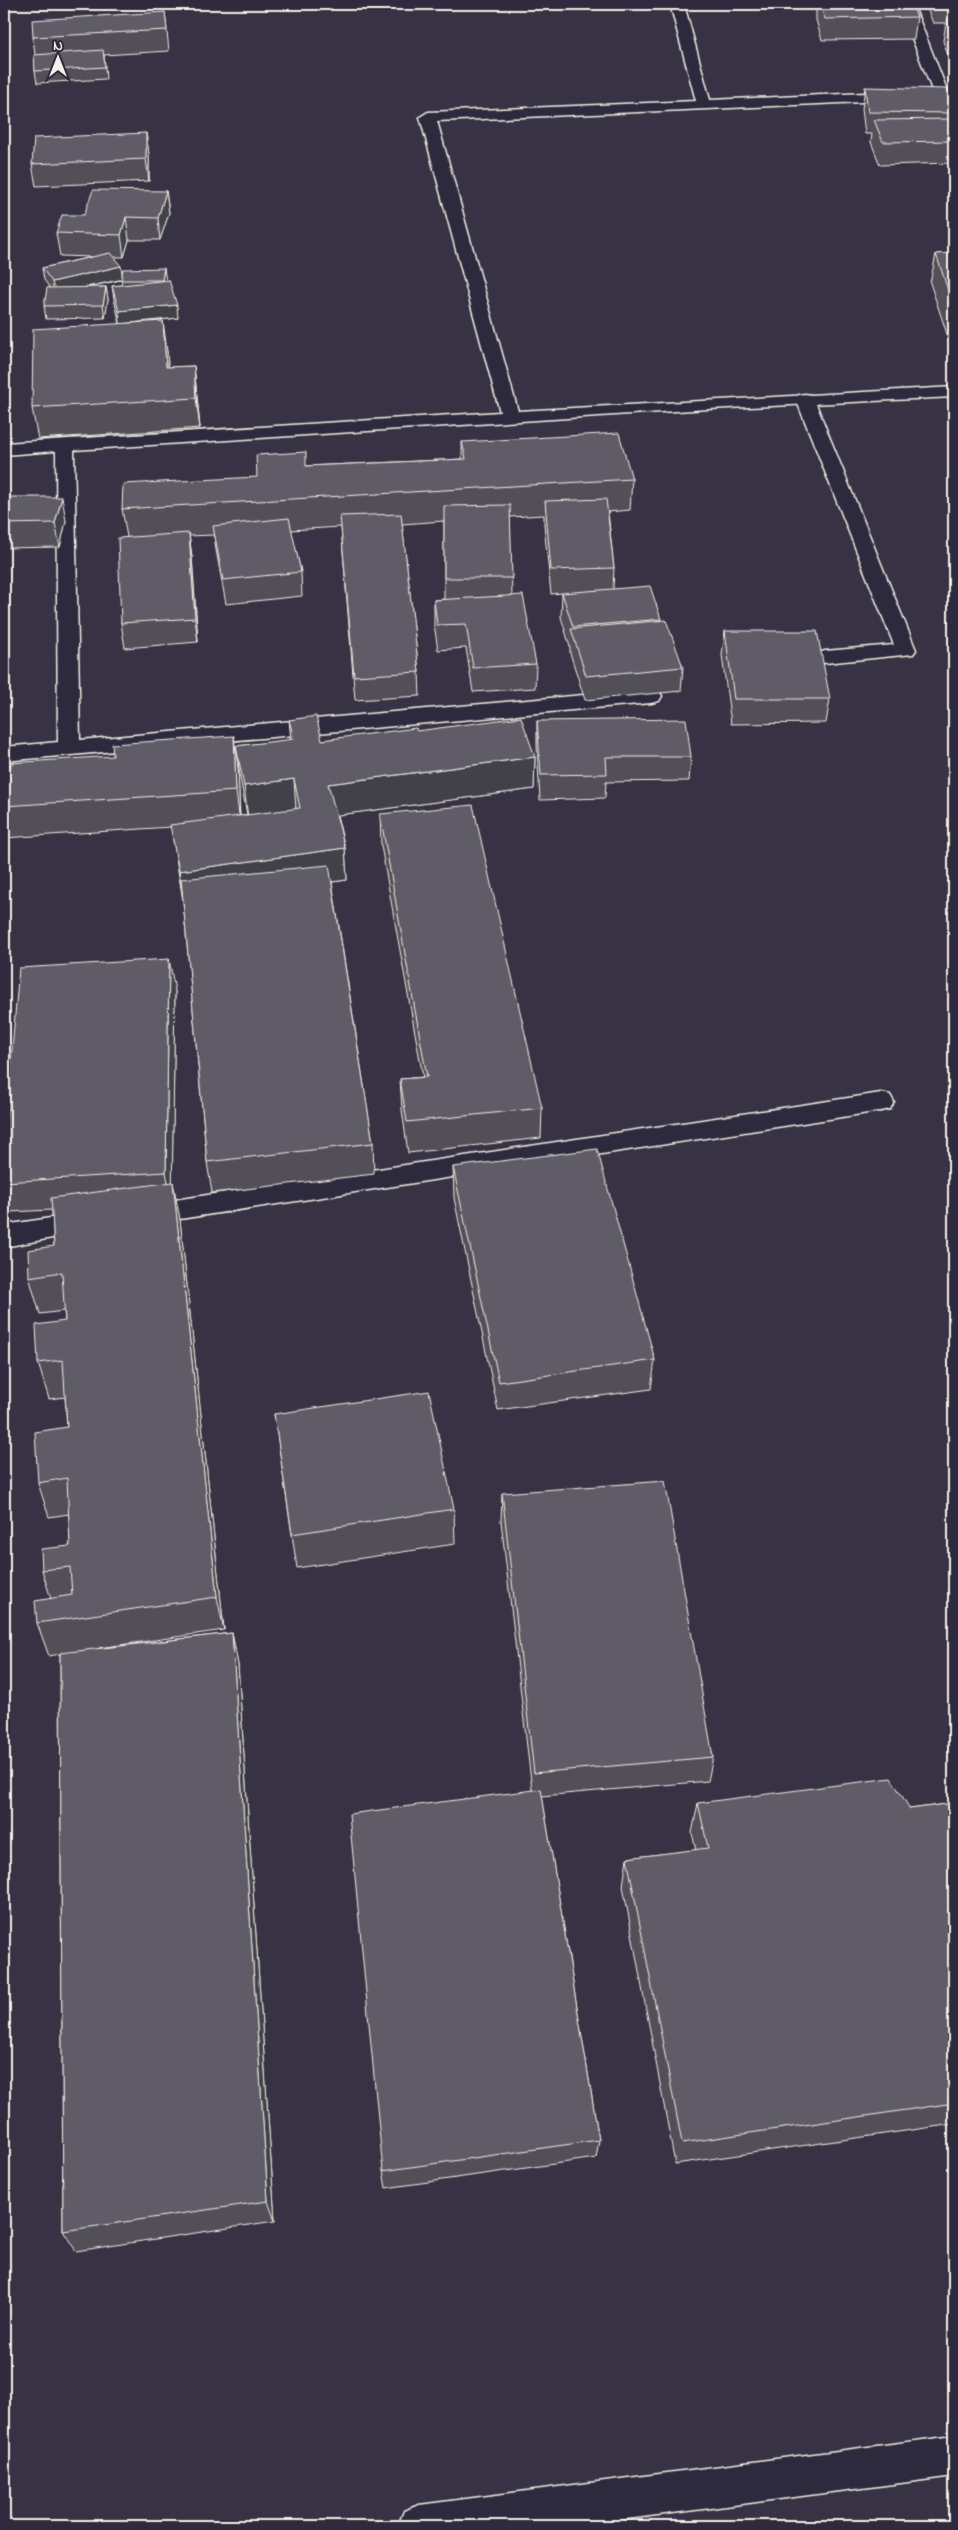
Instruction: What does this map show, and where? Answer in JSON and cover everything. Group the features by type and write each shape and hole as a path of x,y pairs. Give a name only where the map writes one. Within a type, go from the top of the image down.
{"street":[{"path":"677,4 704,104"},
{"path":"511,418 428,117 948,94 906,4"},
{"path":"4,449 805,399 954,392"},
{"path":"805,399 906,650 825,657"},
{"path":"65,444 69,748"},
{"path":"4,754 651,696"},
{"path":"4,1236 881,1102"},
{"path":"419,2526 954,2456"}],"building":[{"path":"820,4 911,4 917,17 825,19"},
{"path":"165,12 167,30 33,37 32,20"},
{"path":"947,20 954,20 954,40"},
{"path":"103,50 105,67 35,71 34,55"},
{"path":"865,87 948,89 953,113 868,112"},
{"path":"954,119 954,141 883,142 874,120"},
{"path":"146,133 146,159 32,164 34,138"},
{"path":"93,190 166,191 158,218 126,217 121,235 56,233 62,215 84,215"},
{"path":"110,253 121,266 52,282 42,268"},
{"path":"954,253 954,308 936,254"},
{"path":"164,268 162,280 121,280 123,269"},
{"path":"169,280 177,305 119,311 112,286"},
{"path":"106,287 103,305 44,306 47,288"},
{"path":"163,321 166,367 194,366 196,398 32,408 33,329"},
{"path":"619,433 632,479 122,509 123,484 257,477 256,455 306,452 306,466 466,459 462,442"},
{"path":"4,497 62,497 55,523 4,524"},
{"path":"606,499 614,568 551,570 545,501"},
{"path":"510,505 512,578 444,578 444,506"},
{"path":"401,514 419,672 354,676 340,516"},
{"path":"289,518 301,572 223,580 213,526"},
{"path":"189,533 195,618 121,623 118,538"},
{"path":"650,586 661,619 573,627 562,593"},
{"path":"523,595 536,664 473,668 466,624 437,625 434,600"},
{"path":"666,620 683,667 586,676 571,629"},
{"path":"725,631 817,631 830,699 734,699"},
{"path":"316,716 322,740 416,728 417,731 521,717 535,757 328,784 345,848 179,871 170,825 300,808 294,779 244,786 236,746 294,739 289,720"},
{"path":"686,719 691,757 606,757 607,774 541,775 537,721"},
{"path":"234,736 236,791 4,806 4,769 10,769 11,763 113,756 112,744"},
{"path":"473,805 542,1108 407,1122 400,1079 427,1077 380,814"},
{"path":"329,865 373,1143 207,1162 181,879"},
{"path":"169,959 166,1172 4,1182 4,1143 19,968"},
{"path":"597,1149 655,1360 499,1382 453,1167"},
{"path":"173,1182 217,1597 37,1623 35,1601 72,1595 70,1567 42,1570 41,1549 70,1546 67,1478 38,1483 35,1432 67,1427 63,1360 38,1363 36,1325 65,1321 62,1272 29,1277 28,1250 54,1246 51,1198"},
{"path":"429,1391 454,1509 292,1534 274,1414"},
{"path":"665,1481 713,1757 534,1773 502,1493"},
{"path":"232,1633 268,2201 63,2231 60,1653"},
{"path":"891,1778 910,1809 954,1803 954,2103 682,2143 627,1858 708,1848 698,1803"},
{"path":"541,1789 599,2140 383,2171 349,1814"}]}
